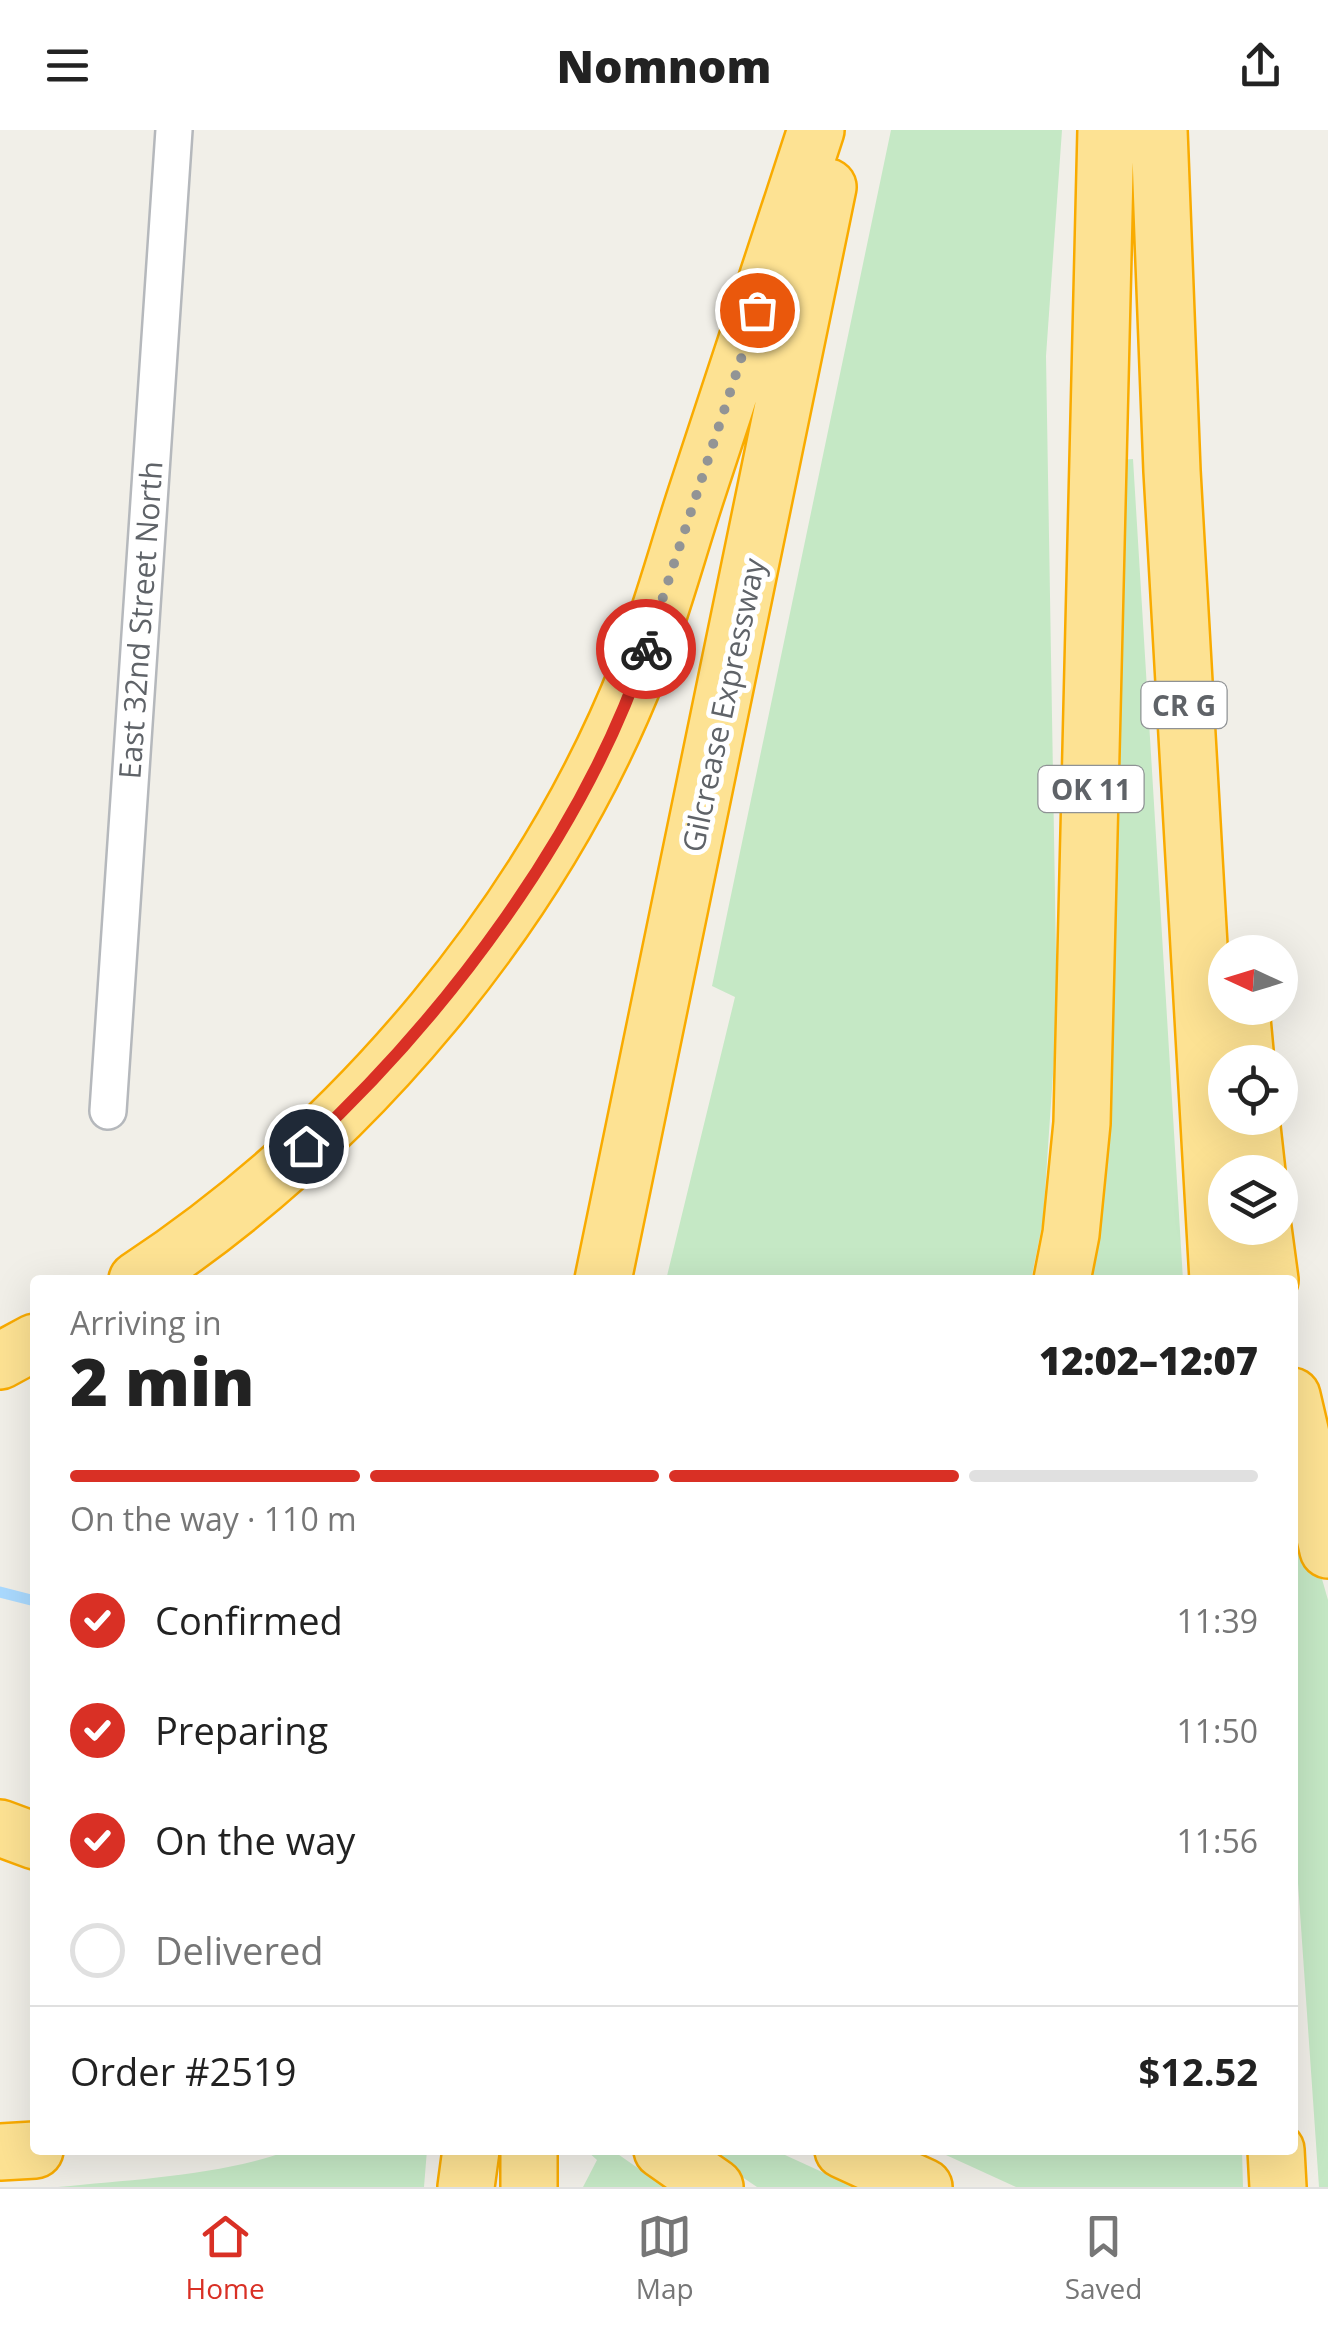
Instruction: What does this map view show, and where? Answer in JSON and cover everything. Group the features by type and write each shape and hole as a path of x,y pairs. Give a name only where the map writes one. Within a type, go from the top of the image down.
{"highway":[{"path":"144,1275 278,1172 390,1063 449,992 520,894 558,833 639,669 816,130"},
{"name":"Gilcrease Expressway","path":"604,1275 730,679 838,130"},
{"name":"OK 11","path":"1063,1275 1082,1124 1106,130"},
{"name":"CR G","path":"1158,130 1179,607 1218,1275"},
{"path":"1170,130 1236,935"},
{"path":"1265,1245 1269,1275"},
{"path":"0,1360 30,1345"},
{"path":"1298,1422 1328,1550"},
{"path":"0,1828 30,1838"},
{"path":"0,2152 30,2150"},
{"path":"466,2187 470,2155"},
{"path":"529,2155 529,2187"},
{"path":"669,2155 715,2187"},
{"path":"854,2155 924,2187"},
{"path":"1276,2155 1278,2187"}],"street":[{"name":"East 32nd Street North","path":"108,1111 174,130"}],"green space":[{"path":"891,130 1062,130 1046,356 1057,1015 1043,1221 1032,1275 667,1275 735,997 712,986"},
{"path":"1133,459 1183,1275 1091,1275 1102,1210 1104,1164 1119,460"},
{"path":"1298,1495 1328,1600 1328,2187 1319,2187 1298,1883"},
{"path":"275,2155 427,2155 424,2187 58,2187 206,2171"},
{"path":"592,2155 619,2155 665,2187 583,2187 597,2160"},
{"path":"709,2155 785,2155 855,2187 757,2187"},
{"path":"946,2155 1242,2155 1243,2187 1016,2187"}],"waterway":[{"path":"0,1592 30,1600"}],"way so far":[{"path":"646,649 757,310"}],"route":[{"path":"306,1146 390,1063 449,992 520,894 595,764 646,649"}]}
